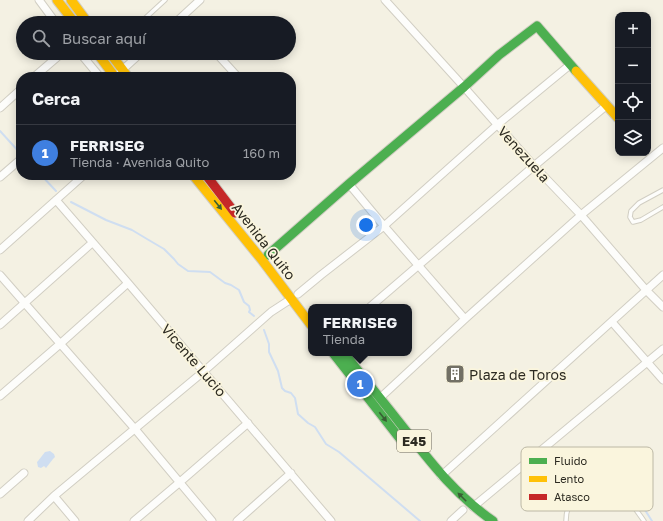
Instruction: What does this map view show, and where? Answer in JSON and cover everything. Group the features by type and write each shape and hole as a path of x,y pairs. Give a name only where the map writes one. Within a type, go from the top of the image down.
{"main road":[{"path":"57,0 70,16"},
{"path":"76,3 84,16"},
{"path":"268,255 464,87 499,54 537,26 615,114"},
{"path":"102,60 111,72"},
{"path":"115,60 122,70"},
{"name":"Avenida Quito","path":"198,180 262,260 308,308"},
{"name":"Avenida Quito","path":"210,180 268,255 295,296 308,320"},
{"name":"E45","path":"335,356 407,447"},
{"name":"E45","path":"346,356 380,398 436,478 465,509 493,521"}],"street":[{"path":"39,0 51,16"},
{"path":"183,16 200,0"},
{"name":"Venezuela","path":"385,0 663,307"},
{"path":"40,72 54,60"},
{"path":"86,60 96,72"},
{"path":"122,70 133,60"},
{"path":"222,60 233,72"},
{"path":"28,521 54,496 203,372 271,312 295,296 384,226 497,125 571,64"},
{"path":"0,108 16,94"},
{"path":"374,304 607,105"},
{"path":"651,154 663,148"},
{"path":"380,398 465,319 648,156"},
{"path":"0,177 16,163"},
{"path":"0,250 78,180"},
{"path":"349,184 465,319"},
{"name":"Vicente Lucio","path":"56,200 331,521"},
{"path":"0,325 92,243"},
{"path":"0,275 135,429 212,521"},
{"path":"436,478 663,276"},
{"path":"0,396 128,283"},
{"path":"612,322 663,380"},
{"path":"541,447 663,349"},
{"path":"134,521 248,423"},
{"path":"451,521 521,464"},
{"path":"0,494 24,473"},
{"path":"237,521 291,473"},
{"path":"54,496 75,521"}],"lane":[{"path":"148,16 165,0"},
{"path":"663,190 639,203 631,211 630,217 633,222 641,220 663,207"},
{"path":"566,521 567,511"},
{"path":"637,511 644,521"}],"water":[{"path":"50,451 55,457 46,468 44,466 41,468 38,467 37,462 45,452"}],"waterway":[{"path":"0,131 16,149"},
{"path":"46,180 56,191"},
{"path":"71,202 106,220 132,230 164,249 178,264 188,271 210,272 225,283 231,285 239,290 244,302 249,306 249,312 254,316"},
{"path":"264,330 269,344 269,352 278,371 282,388 291,393 295,398 298,414 315,427 326,444 339,452 420,521"},
{"path":"646,511 652,521"}],"traffic: fast":[{"path":"268,255 464,87 499,55 537,26 576,71"},
{"path":"335,356 401,440"},
{"path":"346,356 442,475 466,499 493,521"}],"traffic: slow":[{"path":"57,0 70,16"},
{"path":"71,0 83,16"},
{"path":"102,60 111,72"},
{"path":"115,60 124,72"},
{"path":"576,71 615,115"},
{"path":"197,180 262,260 308,321"}],"traffic: jam":[{"path":"210,180 235,213"}],"place":[{"name":"Plaza de Toros","path":"455,374"},
{"name":"FERRISEG","path":"360,384"}]}
